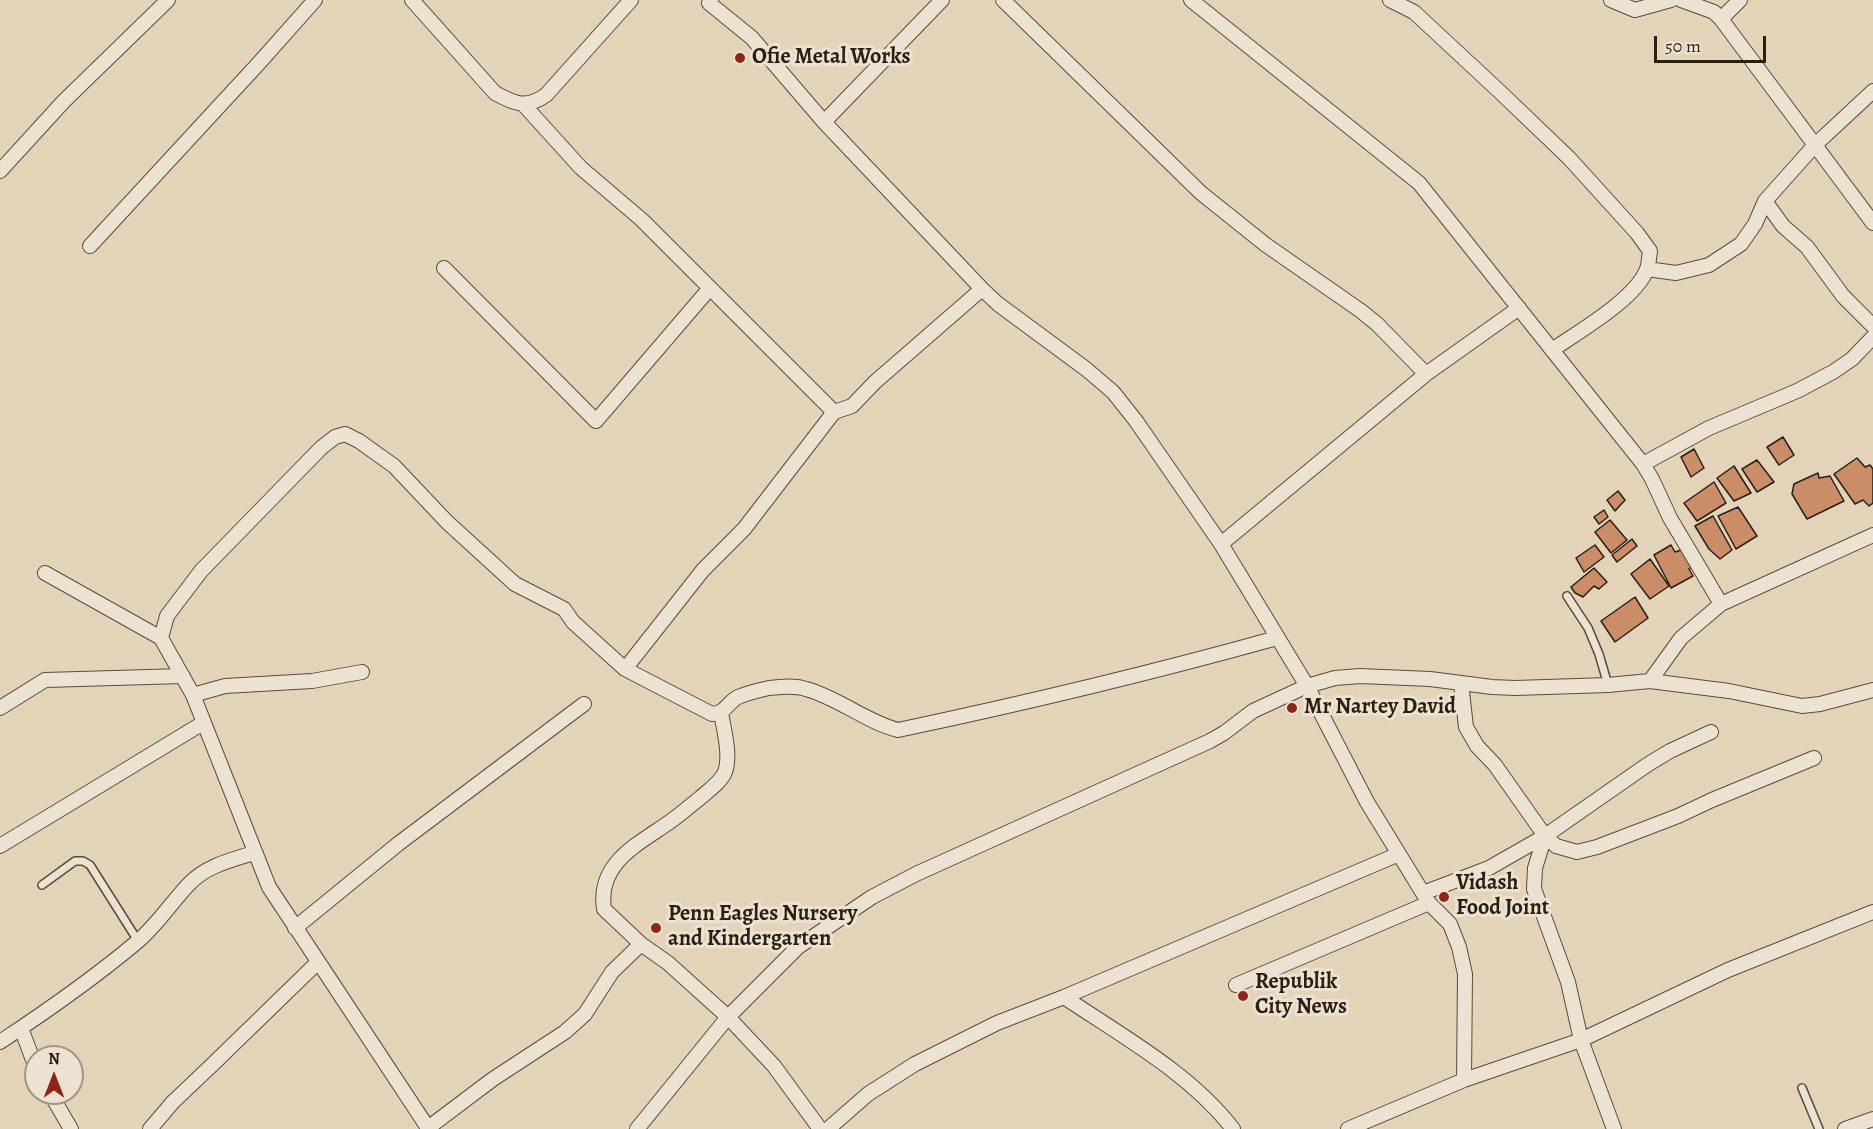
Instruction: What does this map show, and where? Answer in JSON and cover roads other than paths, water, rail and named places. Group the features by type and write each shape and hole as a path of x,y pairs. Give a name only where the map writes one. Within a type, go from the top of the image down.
{"street":[{"path":"0,171 64,101 168,0"},
{"path":"90,246 315,0"},
{"path":"412,0 495,93 512,102 523,104 536,102 546,95 631,0"},
{"path":"824,122 942,0"},
{"path":"1002,0 1201,193 1266,244 1361,311 1377,324 1426,374"},
{"path":"1191,0 1419,183 1643,464 1670,518 1721,604"},
{"path":"1390,0 1414,12 1426,22 1569,158 1637,233 1650,251 1647,269 1635,287 1607,312 1552,350"},
{"path":"1611,0 1635,10 1671,0"},
{"path":"1681,0 1714,12 1721,19 1873,222"},
{"path":"1721,19 1740,0"},
{"path":"708,1 752,38 824,122 982,290 1086,369 1113,392 1136,421 1221,544 1307,686 1367,802 1426,898 1450,924 1459,947 1465,974 1464,1080"},
{"path":"1647,269 1676,273 1709,265 1741,244 1755,224 1765,201 1815,145 1873,91"},
{"path":"523,104 581,168 642,220 834,412"},
{"path":"1765,201 1783,226 1807,247 1844,296 1873,326"},
{"path":"444,268 596,421 710,288"},
{"path":"625,669 703,570 744,529 834,412 852,406 874,382 982,290"},
{"path":"1221,544 1426,374 1519,308"},
{"path":"1643,464 1709,428 1797,391 1828,375 1852,359 1873,337"},
{"path":"161,638 167,616 201,571 321,448 335,436 345,434 394,466 447,522 515,584 564,609 573,622 625,669 712,714 721,713 739,697 766,689 788,686 806,689 898,730 1001,709 1171,668 1276,638"},
{"path":"1650,681 1680,638 1721,604 1873,535"},
{"path":"45,573 161,638 193,694 269,887 427,1129 493,1079 565,1032 585,1014 612,972 641,944"},
{"path":"193,694 225,686 312,681 362,672"},
{"path":"0,708 45,680 183,676"},
{"path":"637,1129 728,1017 798,947 872,897 996,836 1210,741 1253,711 1307,686 1335,678 1360,676 1430,679 1515,688 1608,685 1650,681 1729,691 1802,706 1820,704 1873,690"},
{"path":"1461,683 1466,727 1477,746 1495,765 1545,836 1556,846 1577,852 1597,847 1677,816 1814,758"},
{"path":"295,927 398,844 584,705"},
{"path":"721,713 727,750 725,772 704,795 671,821 633,846 614,866 603,888 604,909 641,944 668,963 728,1017 774,1066 820,1129"},
{"path":"0,846 203,723"},
{"path":"1236,985 1489,868 1545,836 1647,765 1670,751 1711,732"},
{"path":"1545,836 1536,868 1534,889 1568,982 1581,1040 1614,1129"},
{"path":"0,1042 138,941 155,925 190,883 221,863 254,853"},
{"path":"828,1129 868,1094 915,1064 997,1023 1064,997 1399,854"},
{"path":"1348,1129 1464,1080 1581,1040 1728,970 1873,912"},
{"path":"150,1129 194,1080 317,963"},
{"path":"1064,997 1176,1073 1219,1110 1233,1129"},
{"path":"21,1028 27,1045"},
{"path":"57,1105 71,1129"},
{"path":"1845,1129 1873,1119"}],"lane":[{"path":"1567,596 1588,628 1608,685"},
{"path":"42,885 75,861 82,861 90,865 138,941"},
{"path":"1802,1088 1819,1129"}],"place":[{"name":"Ofie Metal Works","path":"740,58"},
{"name":"Mr Nartey David","path":"1292,708"},
{"name":"Vidash Food Joint","path":"1444,897"},
{"name":"Penn Eagles Nursery and Kindergarten","path":"656,928"},
{"name":"Republik City News","path":"1243,996"}]}
